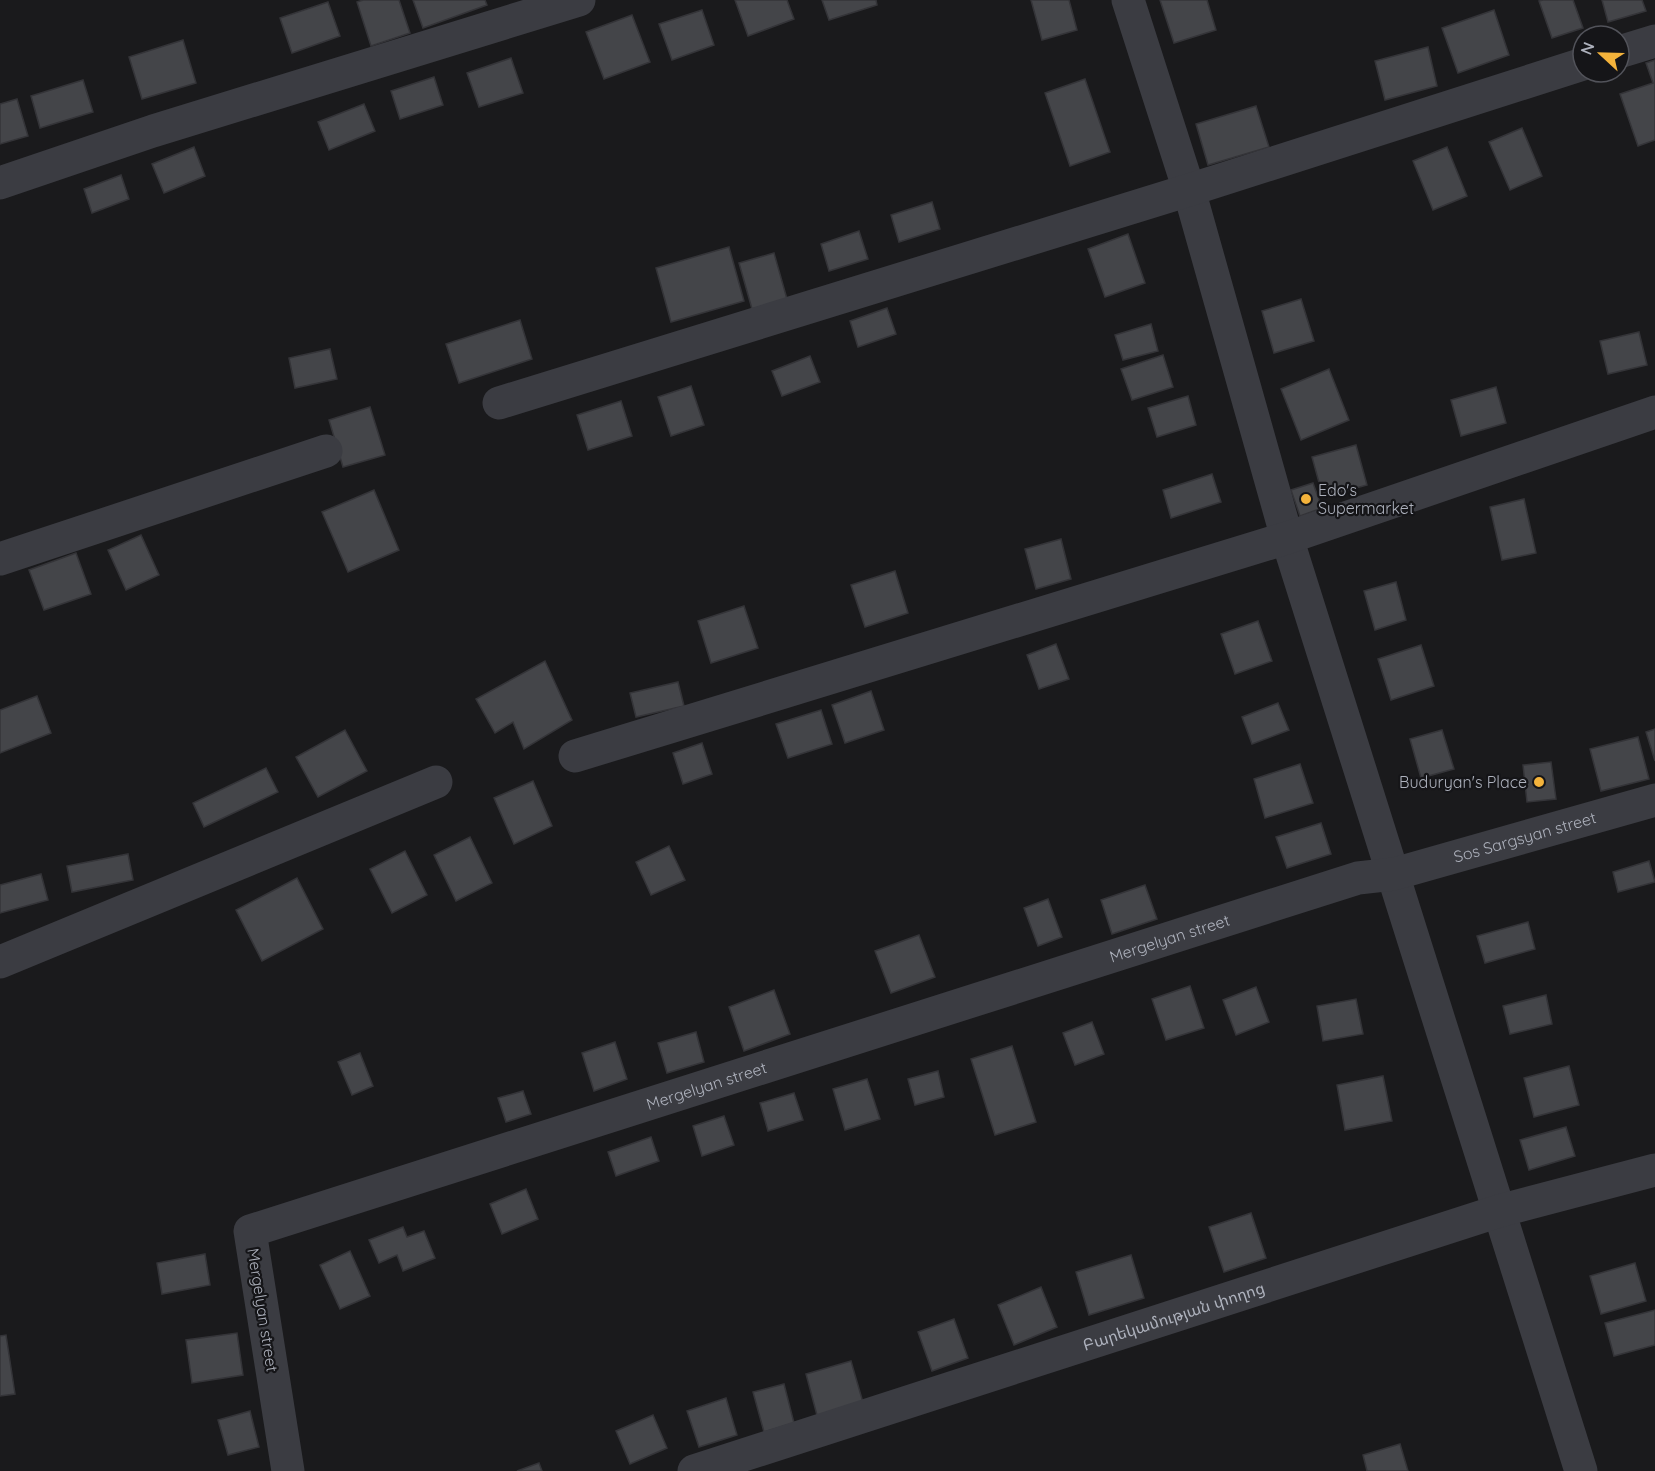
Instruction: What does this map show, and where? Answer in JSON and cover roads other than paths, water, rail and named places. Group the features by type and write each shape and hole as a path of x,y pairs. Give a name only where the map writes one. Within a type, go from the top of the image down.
{"street":[{"path":"0,183 153,130 579,0"},
{"path":"1128,0 1189,190 1287,538 1581,1471"},
{"path":"1631,48 1655,41"},
{"path":"499,403 1189,190 1571,68"},
{"path":"575,756 1287,538 1655,412"},
{"path":"0,559 326,452"},
{"path":"0,962 436,782"},
{"name":"Sos Sargsyan street","path":"1394,874 1655,800"},
{"name":"Mergelyan street","path":"288,1471 250,1231 1358,878 1394,874"},
{"name":"Բարեկամության փողոց","path":"694,1471 1499,1211 1655,1170"}],"place":[{"name":"Edo's Supermarket","path":"1306,499"},
{"name":"Buduryan's Place","path":"1539,782"}]}
